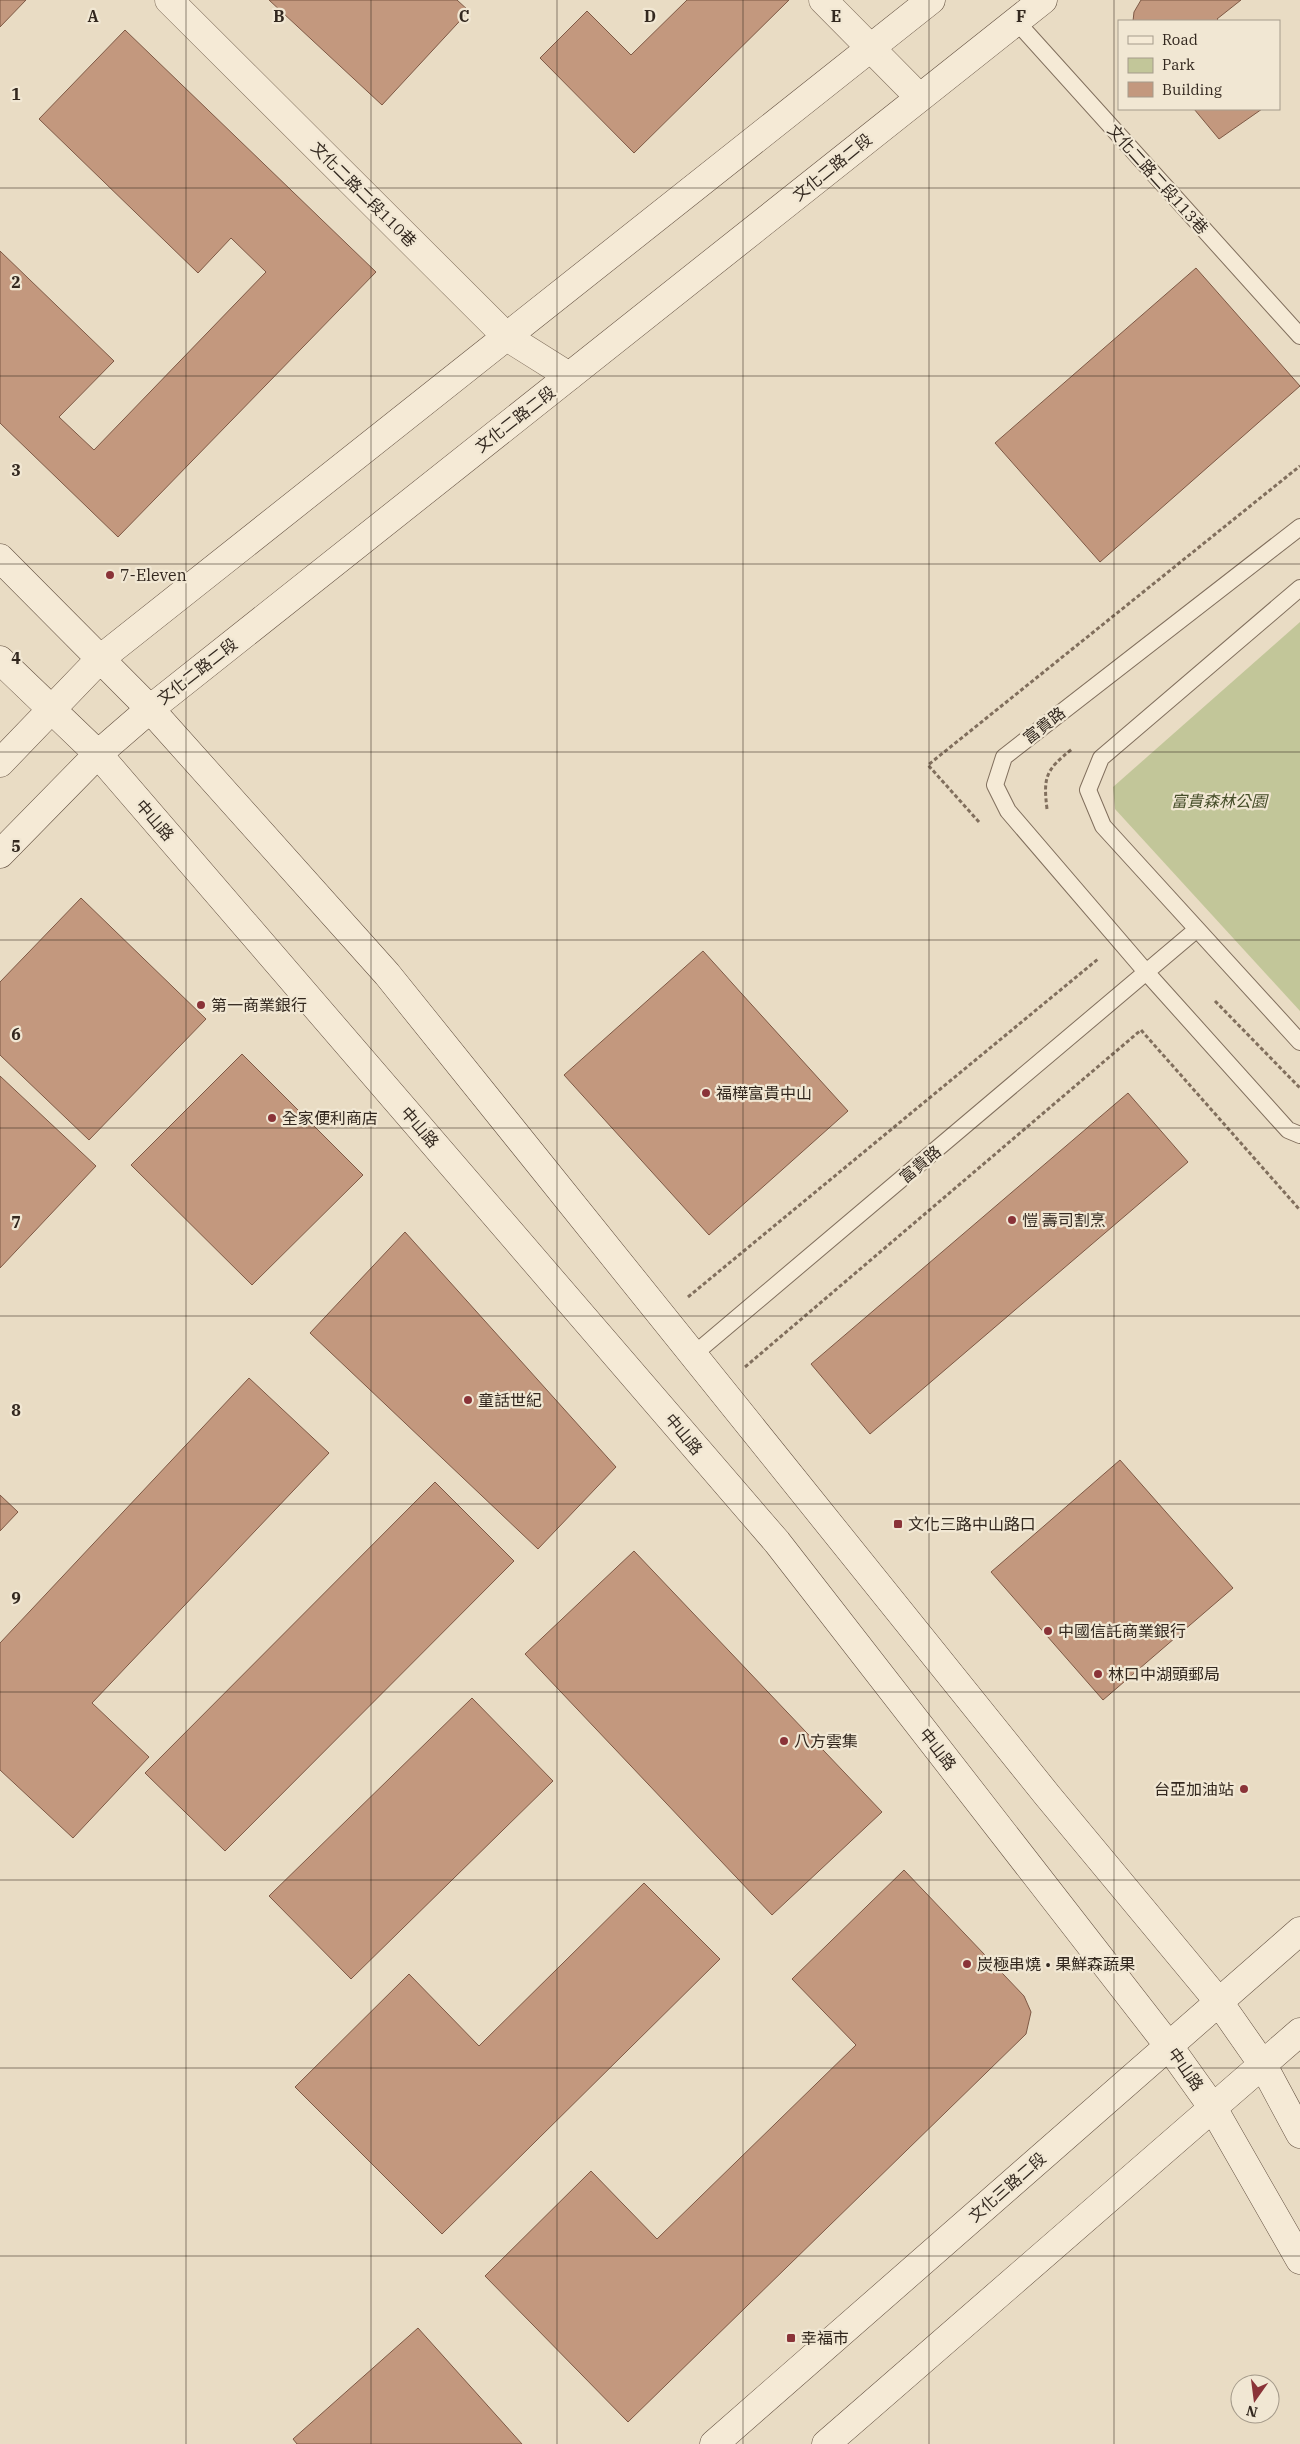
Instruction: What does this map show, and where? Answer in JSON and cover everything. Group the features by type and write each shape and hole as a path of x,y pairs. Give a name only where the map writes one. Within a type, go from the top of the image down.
{"street":[{"name":"文化二路二段110巷","path":"169,0 507,337 569,376"},
{"path":"823,0 919,97"},
{"path":"0,762 100,660 931,0"},
{"name":"文化二路二段","path":"0,854 98,754 150,709 1043,0"},
{"path":"0,558 150,709 388,974 1047,1795 1219,2002 1263,2065 1300,2134"},
{"name":"中山路","path":"0,660 98,754 776,1542 1168,2044 1214,2108 1300,2260"},
{"name":"文化三路二段","path":"714,2444 1168,2044 1300,1931"},
{"path":"826,2444 1300,2032"}],"lane":[{"name":"文化二路二段113巷","path":"1016,21 1300,336"},
{"name":"富貴路","path":"1300,527 1004,757 995,785 1008,811 1147,973 1288,1130 1300,1135"},
{"path":"1300,588 1101,758 1088,790 1103,826 1300,1042"},
{"name":"富貴路","path":"693,1355 1196,930"}],"path":[{"path":"981,824 928,765 1300,466"},
{"path":"1047,815 1045,788 1052,765 1075,746"},
{"path":"663,1317 1100,957"},
{"path":"1209,996 1300,1088"},
{"path":"720,1388 1141,1030 1300,1210"}],"green space":[{"name":"富貴森林公園","path":"1300,622 1300,1011 1115,809 1113,787"}],"building":[{"path":"0,0 26,0 0,27"},
{"path":"269,0 457,0 469,11 382,105"},
{"path":"687,0 789,0 634,153 540,58 587,11 631,55"},
{"path":"1141,0 1241,0 1218,20 1133,20 1134,12"},
{"path":"125,30 376,272 118,537 0,423 0,251 114,361 59,417 94,450 266,272 231,238 198,273 39,119"},
{"path":"1195,110 1261,110 1219,139"},
{"path":"1196,268 1300,386 1100,562 995,443"},
{"path":"81,898 206,1019 89,1140 0,1055 0,982"},
{"name":"福樺富貴中山","path":"703,951 848,1111 709,1235 564,1075"},
{"path":"242,1054 363,1175 252,1285 131,1165"},
{"path":"0,1076 96,1166 0,1268"},
{"path":"1128,1093 1188,1162 870,1434 811,1364"},
{"name":"童話世紀","path":"405,1232 616,1467 538,1549 310,1333"},
{"path":"249,1378 329,1453 92,1703 149,1757 73,1838 0,1770 0,1643"},
{"path":"1120,1460 1233,1588 1103,1700 991,1572"},
{"path":"435,1482 514,1561 225,1851 145,1773"},
{"path":"0,1495 18,1512 0,1531"},
{"path":"634,1551 882,1812 772,1915 525,1654"},
{"path":"472,1698 553,1781 351,1979 269,1896"},
{"path":"904,1870 1024,1996 1031,2012 1026,2034 628,2422 485,2276 591,2171 657,2239 856,2045 792,1979"},
{"path":"644,1883 720,1959 442,2234 295,2087 409,1974 479,2046"},
{"path":"418,2328 522,2444 297,2444 293,2439"}],"place":[{"name":"7-Eleven","path":"110,575"},
{"name":"第一商業銀行","path":"201,1005"},
{"name":"福樺富貴中山","path":"706,1093"},
{"name":"全家便利商店","path":"272,1118"},
{"name":"愷 壽司割烹","path":"1012,1220"},
{"name":"童話世紀","path":"468,1400"},
{"name":"文化三路中山路口","path":"898,1524"},
{"name":"中國信託商業銀行","path":"1048,1631"},
{"name":"林口中湖頭郵局","path":"1098,1674"},
{"name":"八方雲集","path":"784,1741"},
{"name":"台亞加油站","path":"1244,1789"},
{"name":"炭極串燒 • 果鮮森蔬果","path":"967,1964"},
{"name":"幸福市","path":"791,2338"}]}
